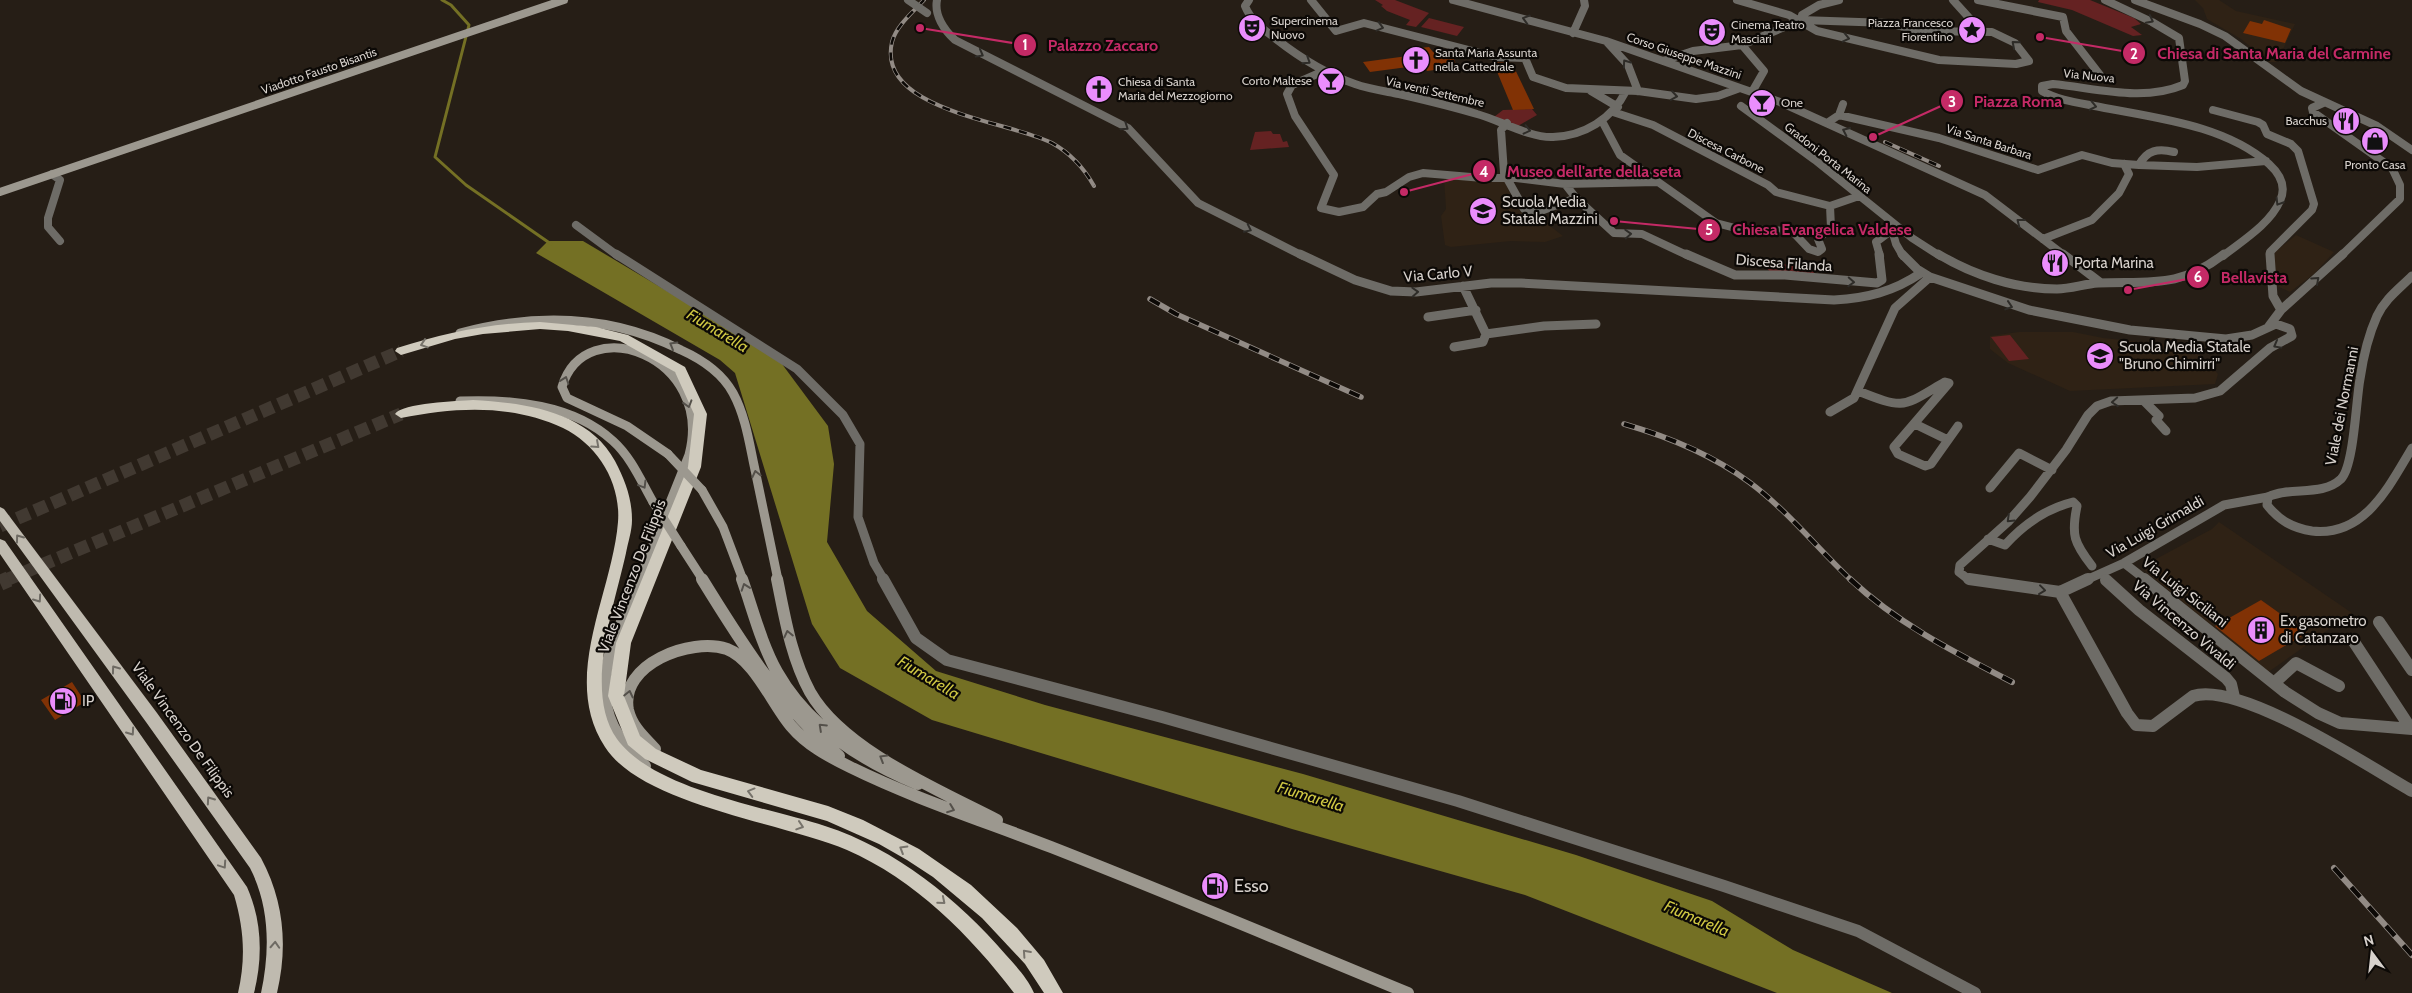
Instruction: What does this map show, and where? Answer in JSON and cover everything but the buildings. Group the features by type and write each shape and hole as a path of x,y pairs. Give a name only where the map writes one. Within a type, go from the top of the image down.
{"highway":[{"name":"Viale Vincenzo De Filippis","path":"401,352 447,337 520,325 559,326 597,331 635,342 661,353 679,368 692,387 702,422 700,446 687,489 622,650 614,687 617,708 633,738 652,755 684,770 709,780 831,815 891,842 941,874 988,912 1032,958 1054,993"},
{"name":"Viale Vincenzo De Filippis","path":"401,414 474,403 512,407 543,414 573,426 606,454 621,480 624,495 625,521 596,662 594,685 597,715 602,730 619,753 631,765 670,786 743,810 823,833 854,845 912,878 973,929 1005,964 1025,993"}],"main road":[{"name":"Viadotto Fausto Bisantis","path":"0,192 564,0"},
{"path":"447,337 491,324 515,321 600,322 665,340 700,361 715,373 729,387 747,434 789,636 797,665 809,690 822,710 836,726 882,759 940,791 1045,844"},
{"path":"670,786 641,763 616,734 605,706 603,683 608,656 660,533 688,458 693,435 690,412 683,391 673,374 658,361 644,353 623,348 601,350 581,360 569,371 562,387 567,398 628,426 668,454 688,474 702,490 719,521 772,661 798,700 817,722 850,750 896,776 940,791"},
{"path":"418,410 457,402 496,400 532,405 570,416 602,432 613,442 632,466 760,670 786,705 828,748 858,770"},
{"name":"Viale Vincenzo De Filippis","path":"0,512 180,756 256,866 267,887 275,920 276,939 269,993"},
{"path":"0,544 241,892 253,934 253,954 246,993"},
{"path":"684,770 651,746 638,732 629,718 627,708 628,691 636,676 661,656 685,648 718,647 736,653 790,725 806,741 858,770 928,800 1045,844 1408,993"}],"street":[{"name":"Via Carlo V","path":"908,0 942,25 955,40 1128,128 1189,196 1210,210 1341,273 1378,287 1416,292 1463,286 1521,283 1834,300 1885,294 1901,287 1921,273"},
{"path":"937,0 935,9 942,25"},
{"path":"1311,0 1336,31 1364,23 1496,56 1525,58 1533,77 1566,88 1638,91 1703,99 1740,88"},
{"name":"Corso Giuseppe Mazzini","path":"1453,0 1606,41 1752,92 1827,123 1985,195 2101,283"},
{"path":"1573,32 1584,6 1584,0"},
{"path":"1738,0 1801,20 1888,23 1917,30 1997,33 2015,42 2029,60 2027,63 2021,64 1997,64 1932,59 1817,31 1801,20"},
{"path":"1663,61 1693,51 1742,45 1801,20 1802,15 1819,5 1839,0"},
{"path":"1954,1 1964,0"},
{"path":"1978,0 2063,17 2066,32 2100,75"},
{"name":"Via Nuova","path":"2105,0 2152,22 2179,38 2185,81 2183,85 2171,90 2144,92 2048,84 2042,86 2042,90 2070,101 2208,132 2237,145 2266,162"},
{"path":"2135,0 2228,38 2294,87 2323,104 2381,126 2397,136 2412,150"},
{"path":"1954,1 1968,14 1981,31"},
{"name":"Via venti Settembre","path":"1247,3 1249,16 1257,24 1292,52 1324,71 1354,84 1440,103 1507,123 1522,130 1555,137 1575,134 1602,121 1616,109 1626,91"},
{"path":"1606,41 1628,65 1638,91"},
{"path":"1742,45 1764,71 1752,92"},
{"path":"1324,71 1292,85 1286,94 1295,116 1334,175 1321,209 1339,212 1363,207 1377,194 1386,192 1409,178 1426,173 1565,184 1657,182"},
{"name":"Discesa Carbone","path":"1588,90 1616,109 1768,185 1776,192 1830,206"},
{"path":"1827,123 1839,115 1843,104"},
{"path":"2269,326 2281,310 2400,199 2400,185 2392,168 2313,112 2312,108 2323,104"},
{"name":"Gradoni Porta Marina","path":"1742,106 1859,196 1896,229 1953,263 1994,279 2053,289 2101,283 2140,284 2168,282 2194,275 2212,264 2260,226 2272,214 2284,196 2284,187 2278,174 2266,162"},
{"path":"2213,110 2258,122 2263,125 2267,134 2291,144 2298,151 2314,204 2312,210 2270,252 2273,296 2281,310"},
{"name":"Via Santa Barbara","path":"1839,115 1905,129 2038,170 2082,155 2124,164 2139,165 2204,166 2266,162"},
{"path":"1602,121 1610,130 1614,147 1618,152 1716,223 1739,229 1792,231 1809,249 1815,252 1822,250 1818,240 1828,234 1832,227 1830,206 1859,196"},
{"path":"1507,123 1501,130 1504,173 1524,208 1529,212 1540,212 1576,198"},
{"path":"2139,165 2143,155 2147,152 2161,150 2174,152"},
{"path":"2043,239 2092,220 2119,193 2129,174 2124,164"},
{"path":"52,174 60,180 48,218 48,227 60,242"},
{"name":"Discesa Filanda","path":"1565,184 1576,198 1614,233 1642,234 1730,274 1875,283 1882,280 1881,262 1876,242 1896,229"},
{"path":"576,225 607,249 797,369 843,415 860,444 858,517 874,564 916,638 947,660 1162,717 1458,801 1714,883 1858,931 1975,993"},
{"path":"1896,229 1892,236 1900,250 1921,273 1930,278 2015,308 2058,319 2113,328 2209,339 2238,338 2254,334 2269,326 2278,324 2287,327 2293,334 2270,348 2220,391 2195,398 2105,402 2092,408 2083,427 2052,470 2014,515 1960,564 1959,572 1960,575 1968,579 2060,592 2127,713 2136,725 2153,726 2184,701 2198,694 2220,693 2270,712 2412,791"},
{"name":"Viale dei Normanni","path":"2268,496 2286,490 2327,487 2335,484 2344,474 2351,444 2358,384 2376,319 2388,299 2412,276"},
{"path":"1830,412 1854,398 1895,308 1930,278"},
{"path":"1454,347 1483,342 1486,334 1463,286"},
{"path":"1428,317 1476,310"},
{"path":"1486,334 1544,326 1596,324"},
{"path":"1858,391 1892,405 1900,405 1907,404 1936,387 1949,383 1894,447 1898,454 1925,466 1931,464 1958,426"},
{"path":"2143,400 2159,416 2156,420 2166,431"},
{"path":"1915,424 1948,440"},
{"path":"2268,496 2266,501 2270,511 2286,524 2311,531 2335,528 2368,513 2412,448"},
{"path":"1990,488 2019,453 2052,470"},
{"name":"Via Luigi Grimaldi","path":"2060,592 2124,563 2224,505 2268,496"},
{"path":"1988,539 2005,545 2016,531 2029,521 2073,502 2078,506 2073,520 2073,536 2092,566"},
{"name":"Via Luigi Siciliani","path":"2124,563 2274,682 2318,713 2340,723 2411,729"},
{"name":"Via Vincenzo Vivaldi","path":"2106,580 2139,610 2226,678 2231,684 2234,697"},
{"path":"2379,622 2412,670"},
{"path":"2352,639 2411,729"},
{"path":"2274,682 2296,663 2339,686"}],"shaded area":[{"path":"1375,0 1395,0 1429,13 1416,27 1406,25 1410,20 1387,11 1381,6 1383,5"},
{"path":"2039,0 2090,0 2134,18 2141,24 2131,27 2142,35 2133,36 2072,10 2038,2"},
{"path":"2195,0 2219,0 2236,11 2295,24 2277,62 2269,62 2241,39 2207,19 2203,8"},
{"path":"1429,18 1464,27 1457,36 1421,27"},
{"path":"1532,109 1537,115 1518,126 1494,117 1503,110"},
{"path":"1271,131 1273,134 1280,134 1283,142 1287,141 1289,147 1250,150 1255,132"},
{"name":"Scuola Media Statale Mazzini","path":"1444,178 1505,182 1518,209 1523,213 1541,219 1563,236 1545,242 1511,241 1451,247 1445,245 1441,216 1446,209"},
{"path":"2296,235 2334,252 2314,274 2290,292 2277,286 2274,253"},
{"path":"1765,260 1811,270 1814,272 1815,277 1770,272 1764,264"},
{"name":"Scuola Media Statale \"Bruno Chimirri\"","path":"2019,332 2073,332 2103,338 2192,347 2218,374 2215,384 2070,391 2008,363 1990,349 1990,336"},
{"path":"2010,335 2029,359 2009,361 1991,337"},
{"path":"2219,522 2352,613 2267,673 2141,567 2212,529"}],"water":[{"path":"548,241 583,241 724,325 782,364 828,426 834,464 827,542 867,611 936,671 1045,705 1303,774 1576,855 1712,901 1793,950 1892,993 1777,993 1525,895 1292,829 932,720 840,668 812,624 735,373 720,360 536,253"}],"waterway":[{"name":"Fiumarella","path":"442,0 451,5 469,25 435,157 466,185 551,244"}],"tunnel":[{"path":"0,526 401,351"},
{"path":"6,580 401,414"},
{"path":"0,583 9,579"}],"railway":[{"path":"924,0 897,30 892,42 893,65 904,84 925,98 950,110 1052,143 1065,151 1076,162 1094,186"},
{"path":"1885,142 1939,166"},
{"path":"1150,299 1176,314 1361,397"},
{"path":"1624,424 1689,447 1735,472 1763,493 1789,517 1851,580"},
{"path":"1850,579 1887,610 1927,636 2012,682"},
{"path":"2334,868 2412,955"}],"place":[{"name":"Palazzo Zaccaro","path":"920,28"},
{"name":"Supercinema Nuovo","path":"1252,28"},
{"name":"Piazza Francesco Fiorentino","path":"1972,30"},
{"name":"Cinema Teatro Masciari","path":"1712,32"},
{"name":"Chiesa di Santa Maria del Carmine","path":"2040,37"},
{"name":"Santa Maria Assunta nella Cattedrale","path":"1416,60"},
{"name":"Corto Maltese","path":"1331,81"},
{"name":"Chiesa di Santa Maria del Mezzogiorno","path":"1099,89"},
{"name":"One","path":"1762,103"},
{"name":"Bacchus","path":"2346,121"},
{"name":"Piazza Roma","path":"1873,137"},
{"name":"Pronto Casa","path":"2375,141"},
{"name":"Museo dell'arte della seta","path":"1404,192"},
{"name":"Scuola Media Statale Mazzini","path":"1483,211"},
{"name":"Chiesa Evangelica Valdese","path":"1614,221"},
{"name":"Porta Marina","path":"2055,263"},
{"name":"Bellavista","path":"2128,290"},
{"name":"Scuola Media Statale \"Bruno Chimirri\"","path":"2100,356"},
{"name":"Ex gasometro di Catanzaro","path":"2261,630"},
{"name":"IP","path":"63,701"},
{"name":"Esso","path":"1215,886"}]}
